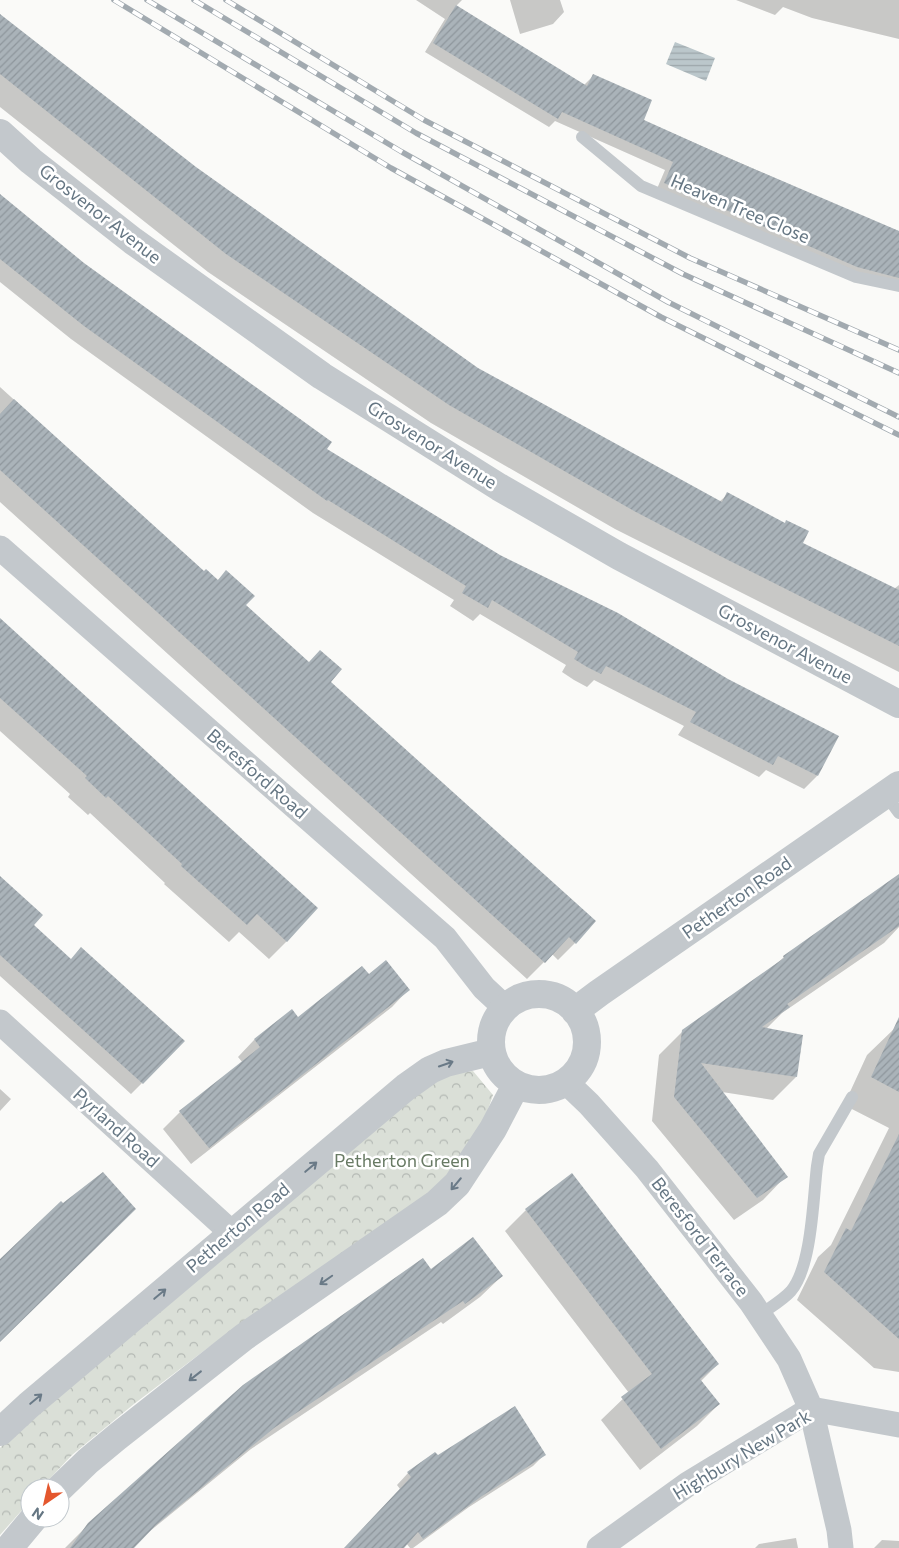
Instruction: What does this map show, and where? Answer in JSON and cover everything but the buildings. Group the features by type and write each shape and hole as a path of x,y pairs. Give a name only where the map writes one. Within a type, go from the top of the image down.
{"street":[{"name":"Grosvenor Avenue","path":"0,133 32,161 133,240 322,376 499,487 619,556 899,704"},
{"name":"Beresford Road","path":"0,548 445,938 484,988 498,1001 504,1010"},
{"name":"Petherton Road","path":"575,1011 894,797"},
{"path":"538,994 555,997 566,1002 575,1011 585,1031 586,1048 582,1064 575,1074 566,1082 549,1089 532,1090 516,1085 503,1075 491,1052 492,1029 504,1010 522,998 538,994"},
{"name":"Pyrland Road","path":"0,1022 232,1233"},
{"name":"Petherton Road","path":"0,1432 29,1405 232,1233 425,1073 446,1063 491,1052"},
{"name":"Beresford Terrace","path":"566,1082 589,1104 646,1169 760,1315 789,1359 811,1409 839,1530 841,1548"},
{"path":"70,1479 95,1455 244,1337 437,1203 457,1184 493,1129 516,1085"},
{"name":"Highbury New Park","path":"599,1548 688,1484 811,1409 899,1425"},
{"path":"9,1548 26,1528"}],"lane":[{"name":"Heaven Tree Close","path":"582,137 641,186 856,277 899,286"},
{"path":"760,1315 791,1291 801,1272 807,1251 816,1166 820,1154 852,1097"}],"green space":[{"name":"Petherton Green","path":"473,1071 493,1095 484,1121 449,1178 320,1271 209,1347 134,1404 72,1455 50,1478 20,1478 20,1512 0,1535 0,1448 8,1439 413,1094 451,1073"}],"shaded area":[{"path":"675,42 715,58 706,81 666,64"}],"railway":[{"path":"114,0 391,168 661,317 899,435"},
{"path":"147,0 402,152 668,302 899,417"},
{"path":"194,0 416,133 683,274 899,373"},
{"path":"226,0 424,120 690,258 899,350"}]}
